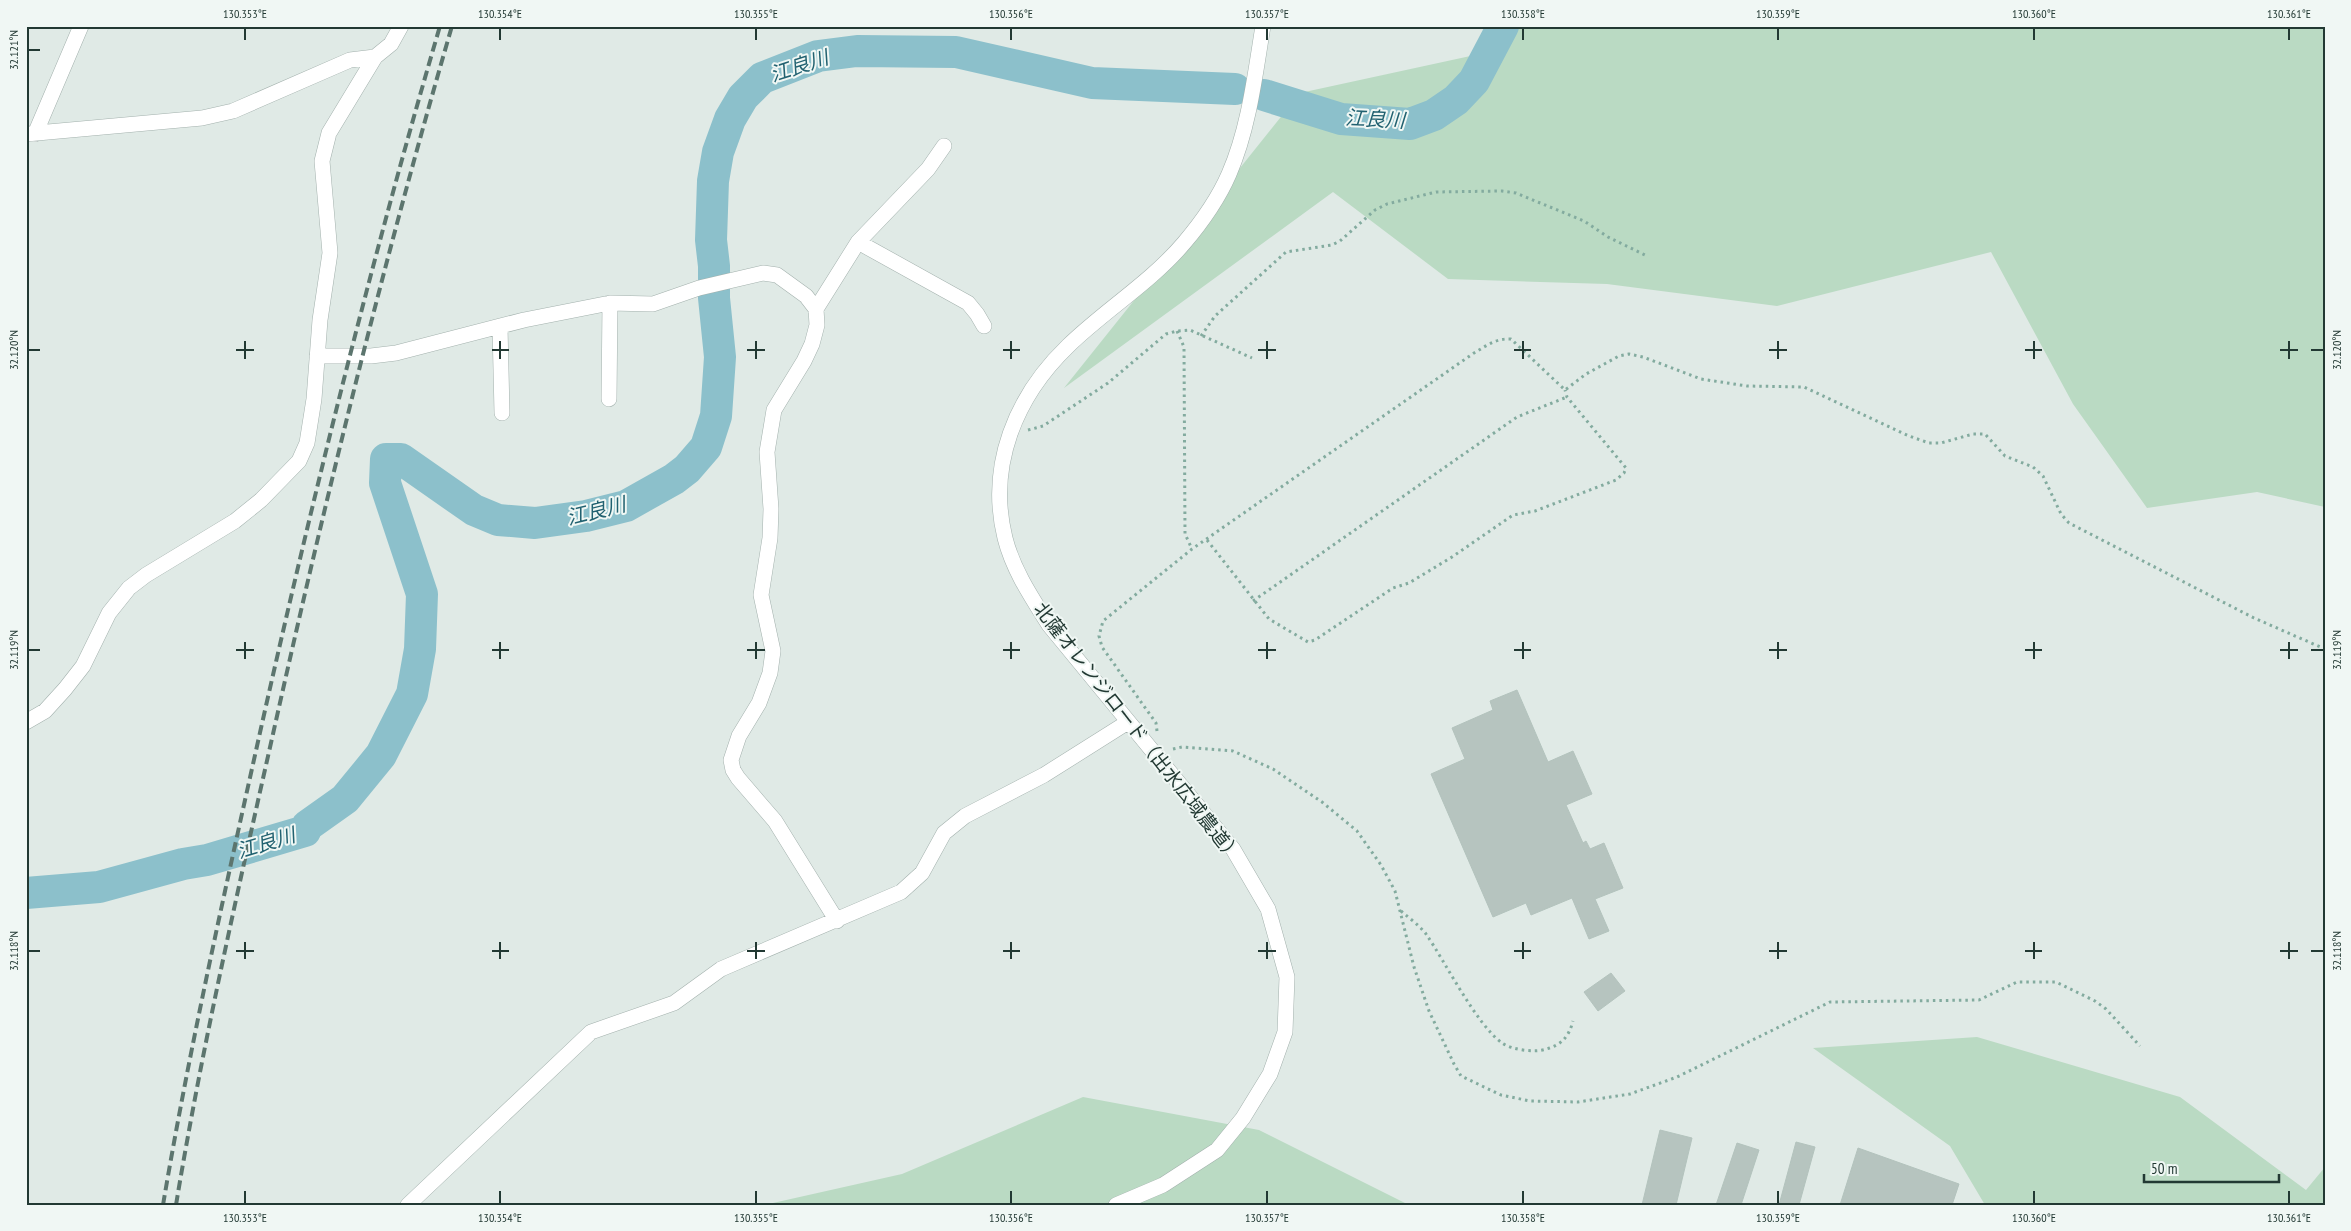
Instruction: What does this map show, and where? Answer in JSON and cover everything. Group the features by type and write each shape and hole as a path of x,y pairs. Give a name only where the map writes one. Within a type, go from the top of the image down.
{"street":[{"path":"30,134 81,26"},
{"path":"26,722 45,711 77,674 108,612 129,588 146,575 235,521 261,500 299,461 307,443 314,399 323,288 330,253 322,162 329,133 375,57 391,44 401,26"},
{"name":"北薩オレンジロード（出水広域農道）","path":"1116,1205 1164,1186 1217,1150 1243,1118 1270,1074 1285,1032 1287,977 1268,909 1254,882 1233,849 1151,751 1050,625 1024,586 1005,539 1002,516 1002,464 1008,435 1020,408 1050,364 1069,344 1147,280 1184,243 1210,206 1229,174 1240,139 1249,105 1263,26"},
{"path":"30,134 202,118 233,111 350,60 375,57"},
{"path":"816,309 858,242 928,169 944,146"},
{"path":"858,242 968,303 984,326"},
{"path":"317,356 371,356 396,353 500,327 610,303 653,304 699,288 763,274 777,275 806,296 816,309 817,326 812,344 804,361 774,410 769,429 767,452 771,509 770,538 761,595 773,651 770,674 759,703 739,736 731,760 733,770 738,778 775,821 837,921"},
{"path":"610,303 610,399"},
{"path":"500,327 502,413"},
{"path":"408,1205 509,1107 591,1032 674,1003 721,969 901,892 922,872 944,833 965,816 1044,775 1128,722"}],"path":[{"path":"1201,336 1215,316 1286,252 1332,245 1340,241 1374,210 1387,204 1436,192 1502,191 1516,193 1584,221 1608,238 1647,256"},
{"path":"1008,435 1043,426 1108,383 1166,334 1177,330 1190,330 1252,358"},
{"path":"1177,330 1184,347 1185,534 1192,549"},
{"path":"1207,540 1269,619 1308,642 1315,640 1393,588 1409,583 1452,557 1513,515 1535,511 1616,480 1624,474 1626,468 1567,397 1566,390 1510,339 1492,342 1192,549 1108,617 1099,629 1102,647 1156,723 1157,732 1151,751 1182,747 1233,751 1273,769 1322,802 1357,831 1381,865 1395,891 1414,967 1429,1011 1462,1076 1501,1095 1530,1101 1578,1102 1630,1094 1677,1077 1830,1002 1979,1000 2017,982 2056,982 2095,1001 2106,1009 2140,1046"},
{"path":"1566,390 1586,374 1619,356 1629,354 1643,357 1701,379 1747,386 1804,387 1909,436 1929,443 1941,444 1973,434 1985,434 2005,456 2033,467 2043,476 2061,514 2069,523 2254,618 2325,649"},
{"path":"1253,600 1517,417 1567,397"},
{"path":"1400,910 1424,932 1488,1030 1503,1044 1514,1048 1540,1051 1553,1047 1563,1042 1571,1030 1573,1021"}],"green space":[{"path":"1503,26 2325,26 2325,507 2257,492 2147,508 2073,404 1991,252 1777,306 1607,284 1448,279 1333,192 1064,388 1300,93 1475,55"},
{"path":"1977,1037 2180,1097 2306,1190 2325,1167 2325,1205 1985,1205 1950,1146 1813,1048"},
{"path":"1083,1097 1259,1130 1409,1205 764,1205 902,1174"}],"building":[{"path":"1517,690 1548,762 1573,751 1592,794 1566,805 1583,843 1586,841 1590,849 1604,843 1623,888 1595,899 1609,931 1589,939 1572,898 1531,915 1526,903 1493,917 1431,774 1465,759 1452,728 1493,710 1490,701"},
{"path":"1611,973 1625,991 1598,1011 1584,992"},
{"path":"1660,1130 1692,1138 1676,1205 1642,1205"},
{"path":"1796,1142 1815,1147 1799,1205 1779,1205"},
{"path":"1737,1143 1759,1150 1741,1205 1716,1205"},
{"path":"1858,1148 1959,1184 1952,1205 1840,1205"}],"waterway":[{"name":"江良川","path":"1264,95 1341,119 1410,124 1434,115 1456,100 1474,81 1503,26"},
{"name":"江良川","path":"26,893 99,887 183,864 207,860 305,831 307,826 345,799 381,755 412,694 420,649 422,594 385,483 386,459 401,459 474,510 498,520 535,523 586,516 626,506 674,479 687,469 706,447 716,416 720,357 711,240 713,181 718,152 730,119 743,97 762,78 818,56 857,51 956,52 1092,83 1235,89"}],"railway":[{"path":"163,1205 209,966 302,551 367,288 440,26"},
{"path":"176,1205 221,969 314,556 379,290 452,26"}]}
